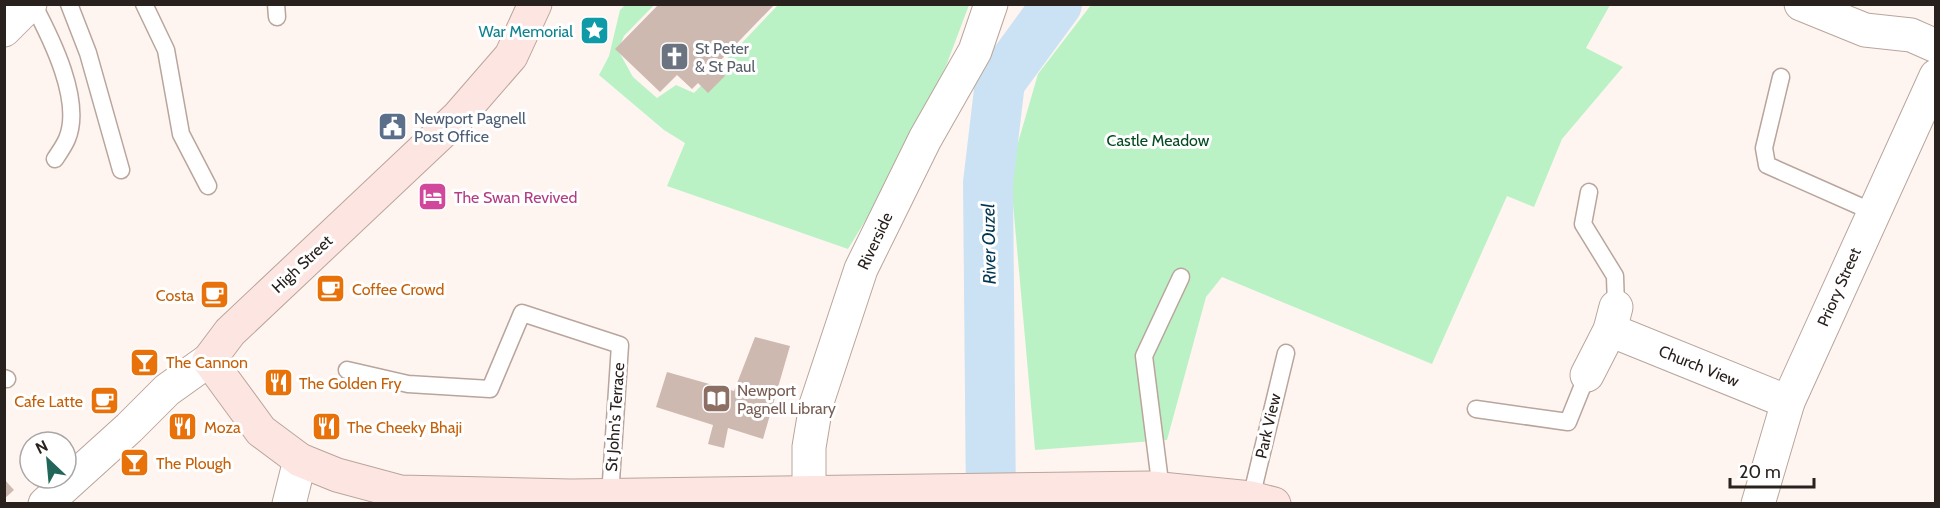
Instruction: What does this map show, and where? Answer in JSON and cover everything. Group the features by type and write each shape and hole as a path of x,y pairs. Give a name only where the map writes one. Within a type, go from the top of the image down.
{"main road":[{"name":"High Street","path":"209,360 230,332 458,117 511,56 535,4"},
{"path":"209,360 261,431 300,460 337,475 400,492 610,495 1147,492 1263,501"}],"street":[{"path":"4,30 32,4"},
{"name":"Riverside","path":"809,493 809,447 816,405 861,269 925,139 975,51 991,4"},
{"path":"1801,4 1864,30 1911,35 1935,46"},
{"name":"Priory Street","path":"1758,504 1788,402 1935,76"},
{"path":"1587,375 1613,319"},
{"name":"Church View","path":"1613,319 1788,402"},
{"name":"High Street","path":"45,504 129,428 167,390 209,360"},
{"path":"289,504 300,460"}],"lane":[{"path":"32,4 53,42 64,72 71,112 68,138 55,159"},
{"path":"69,4 88,53 121,170"},
{"path":"144,4 166,50 181,134 208,186"},
{"path":"1781,77 1764,148 1767,165 1873,212"},
{"path":"1589,192 1583,224 1615,276 1613,319"},
{"path":"1147,492 1144,356 1181,277"},
{"name":"St John's Terrace","path":"347,370 408,384 490,389 522,313 620,345 610,495"},
{"name":"Park View","path":"1263,501 1286,353"},
{"path":"1476,409 1569,422 1587,375"}],"green space":[{"path":"625,5 654,5 624,36 618,50 633,77 657,98 676,85 694,93 778,5 969,5 946,66 882,193 848,249 667,186 685,143 664,130 599,75 609,56 620,10"},
{"name":"Castle Meadow","path":"1091,5 1610,5 1586,48 1623,67 1562,139 1534,207 1507,196 1432,364 1222,277 1206,297 1167,440 1035,450 1010,170 1038,74"}],"building":[{"name":"St Peter & St Paul","path":"659,4 775,4 715,66 725,76 708,93 698,83 692,89 677,75 660,92 615,49"},
{"name":"Newport Pagnell Library","path":"755,337 790,346 763,439 728,428 724,448 708,444 713,425 656,407 667,372 734,391"},
{"path":"4,479 14,490 4,499"}],"waterway":[{"name":"River Ouzel","path":"991,504 988,183 1000,82 1057,4"}],"place":[{"name":"War Memorial","path":"594,31"},
{"name":"St Peter & St Paul","path":"674,57"},
{"name":"Newport Pagnell Post Office","path":"393,127"},
{"name":"The Swan Revived","path":"433,197"},
{"name":"Coffee Crowd","path":"331,289"},
{"name":"Costa","path":"215,295"},
{"name":"The Cannon","path":"145,362"},
{"name":"The Golden Fry","path":"278,383"},
{"name":"Newport Pagnell Library","path":"716,399"},
{"name":"Cafe Latte","path":"104,401"},
{"name":"Moza","path":"183,427"},
{"name":"The Cheeky Bhaji","path":"326,427"},
{"name":"The Plough","path":"135,463"}]}
